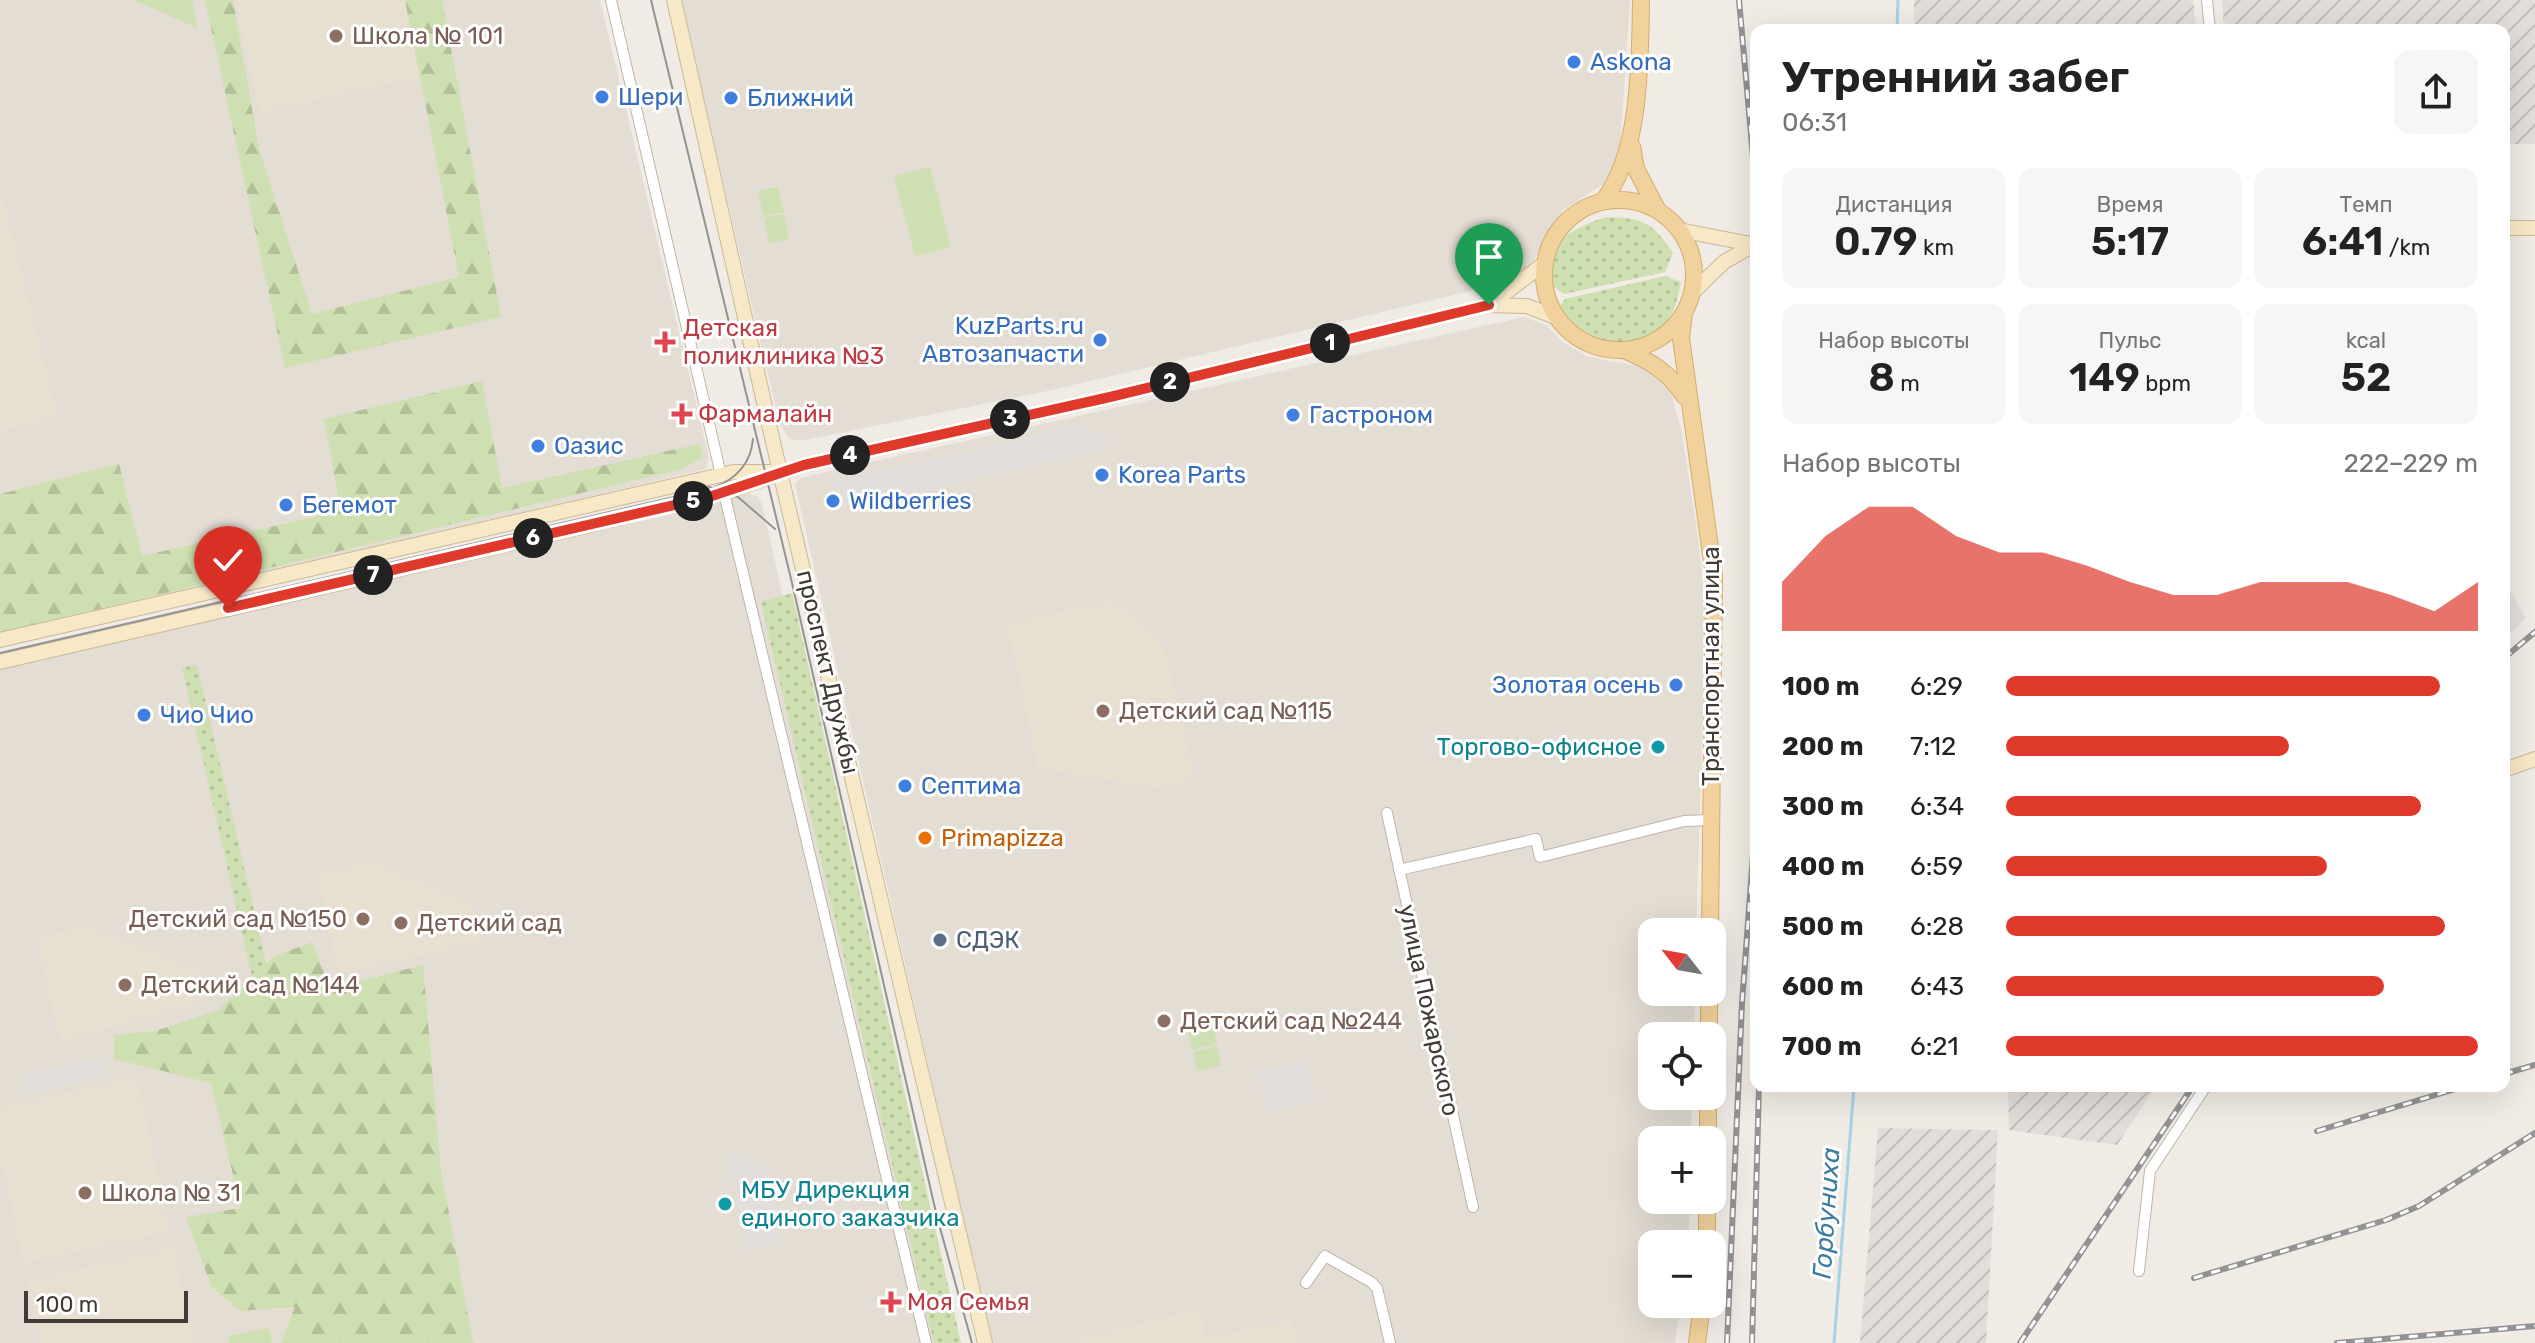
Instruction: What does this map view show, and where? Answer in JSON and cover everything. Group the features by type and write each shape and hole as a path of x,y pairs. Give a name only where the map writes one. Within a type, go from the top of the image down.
{"main road":[{"name":"проспект Дружбы","path":"674,0 780,472 985,1343"},
{"path":"1641,0 1631,143 1636,169 1658,211 1679,230 1690,249 1694,271 1692,293 1684,313 1668,331 1647,344 1624,350 1599,347 1576,336 1558,318 1549,301 1545,263 1551,242 1564,224 1582,210 1602,202 1631,201 1658,211"},
{"path":"1602,202 1616,186 1631,143"},
{"path":"2510,228 2535,228"},
{"path":"1679,230 1750,245"},
{"path":"1692,293 1724,262 1750,248"},
{"path":"1489,305 1545,263"},
{"path":"0,662 724,493 780,472 1489,305 1527,306 1558,318"},
{"name":"Транспортная улица","path":"1684,313 1681,338 1688,402 1710,528 1715,586 1710,918"},
{"name":"Транспортная улица","path":"1624,350 1655,363 1674,379 1688,402"},
{"path":"0,640 721,475 756,469 780,472"},
{"path":"2510,768 2535,759"},
{"path":"1697,1343 1700,1318"}],"street":[{"path":"611,0 721,475"},
{"path":"2207,0 2209,24"},
{"path":"724,493 926,1343"},
{"name":"улица Пожарского","path":"1387,813 1473,1207"},
{"path":"1399,870 1536,839 1540,857 1684,821 1711,820"},
{"path":"2139,1271 2150,1171 2202,1092"},
{"path":"1306,1283 1325,1256 1371,1282 1377,1288 1390,1343"}],"shaded area":[{"path":"0,0 600,0 709,458 706,469 0,636"},
{"name":"Школа № 101","path":"235,0 420,0 436,73 260,113"},
{"path":"681,0 1630,0 1620,146 1607,182 1564,209 1551,226 1534,260 1521,276 1504,283 1052,390 800,441 789,439 779,422"},
{"path":"1914,0 2193,0 2195,24 1914,24"},
{"path":"2222,0 2535,0 2535,144 2510,144 2510,24 2224,24"},
{"path":"0,187 58,418 0,431"},
{"path":"1524,317 1546,325 1561,341 1588,357 1650,368 1669,384 1682,434 1706,615 1696,918 1638,918 1638,1006 1695,1006 1694,1022 1638,1022 1638,1110 1692,1110 1691,1126 1638,1126 1638,1214 1689,1214 1689,1230 1638,1230 1638,1318 1679,1318 1675,1343 992,1343 795,484 803,477"},
{"path":"1086,424 1089,435 1105,432 1106,448 842,510 837,487 831,483"},
{"path":"749,494 757,496 762,504 952,1343 0,1343 0,667"},
{"path":"2510,591 2526,618 2510,633"},
{"name":"Детский сад №115","path":"1111,601 1133,614 1155,636 1166,655 1195,778 1158,788 1038,768 1007,623"},
{"name":"Детский сад","path":"370,861 471,903 480,943 338,974 317,874"},
{"name":"Детский сад №144","path":"89,926 199,970 209,1000 60,1042 36,937"},
{"path":"102,1058 106,1076 25,1094 21,1075"},
{"path":"1306,1061 1316,1100 1268,1112 1259,1072"},
{"name":"Школа № 31","path":"137,1077 170,1232 23,1263 0,1154 0,1107"},
{"path":"2008,1092 2152,1092 2117,1145 2009,1130"},
{"path":"1878,1128 1998,1130 1986,1343 1860,1343"},
{"path":"735,1152 768,1169 779,1241 749,1250 726,1153"},
{"name":"Школа № 31","path":"173,1247 194,1343 41,1343 27,1281"},
{"path":"1200,1309 1207,1338 1291,1320 1300,1343 1081,1343 1080,1338"}],"green space":[{"path":"134,0 192,0 197,28"},
{"path":"205,0 233,0 259,149 312,314 459,277 405,0 442,0 501,317 285,368"},
{"path":"930,167 951,247 915,256 894,176"},
{"path":"778,187 784,212 763,216 758,191"},
{"path":"784,214 789,239 769,243 764,218"},
{"path":"1606,217 1630,219 1653,228 1673,253 1665,272 1564,294 1550,284 1553,257 1558,247 1572,232"},
{"path":"1665,276 1681,282 1672,313 1661,328 1634,342 1606,341 1592,336 1568,319 1559,307 1565,299"},
{"path":"482,381 502,488 699,444 703,457 681,469 0,633 0,494 119,464 142,556 341,511 324,419"},
{"path":"792,593 961,1343 934,1343 761,602"},
{"path":"197,665 281,1027 264,1029 182,668"},
{"path":"312,942 330,988 423,965 441,1171 473,1343 281,1343 295,1307 240,1311 211,1286 186,1217 241,1208 211,1083 114,1059 114,1035 155,1031 217,1011 275,956"},
{"path":"1211,1016 1217,1044 1192,1050 1186,1021"},
{"path":"1217,1046 1221,1065 1197,1071 1193,1052"},
{"path":"269,1328 272,1343 230,1343 228,1336"}],"waterway":[{"name":"Горбуниха","path":"1897,24 1898,0"},
{"name":"Горбуниха","path":"1834,1343 1854,1092"}],"tram line":[{"path":"651,0 792,583 937,1217 972,1343"},
{"path":"0,653 713,488 741,470 749,456 753,439"},
{"path":"709,487 738,497 775,529"}],"railway":[{"path":"1739,0 1750,124"},
{"path":"2510,653 2535,632"},
{"path":"1727,1343 1742,1003 1750,895"},
{"path":"2510,1072 2535,1065"},
{"path":"1752,1343 1759,1092"},
{"path":"2020,1343 2189,1092"},
{"path":"2317,1131 2445,1092"},
{"path":"2194,1278 2386,1220 2419,1206 2535,1133"},
{"path":"2337,1343 2535,1326"}],"place":[{"name":"Школа № 101","path":"336,36"},
{"name":"Askona","path":"1574,62"},
{"name":"Шери","path":"602,97"},
{"name":"Ближний","path":"731,98"},
{"name":"KuzParts.ru Автозапчасти","path":"1100,340"},
{"name":"Детская поликлиника №3","path":"665,342"},
{"name":"Фармалайн","path":"682,414"},
{"name":"Гастроном","path":"1293,415"},
{"name":"Оазис","path":"538,446"},
{"name":"Korea Parts","path":"1102,475"},
{"name":"Wildberries","path":"833,501"},
{"name":"Бегемот","path":"286,505"},
{"name":"Золотая осень","path":"1676,685"},
{"name":"Детский сад №115","path":"1103,711"},
{"name":"Чио Чио","path":"144,715"},
{"name":"Торгово-офисное","path":"1658,747"},
{"name":"Септима","path":"905,786"},
{"name":"Primapizza","path":"925,838"},
{"name":"Детский сад №150","path":"363,919"},
{"name":"Детский сад","path":"401,923"},
{"name":"СДЭК","path":"940,940"},
{"name":"Детский сад №144","path":"125,985"},
{"name":"Детский сад №244","path":"1164,1021"},
{"name":"Школа № 31","path":"85,1193"},
{"name":"МБУ Дирекция единого заказчика","path":"725,1204"},
{"name":"Моя Семья","path":"891,1302"}],"route":[{"path":"228,608 709,497 804,465 1110,397 1489,305"}]}
